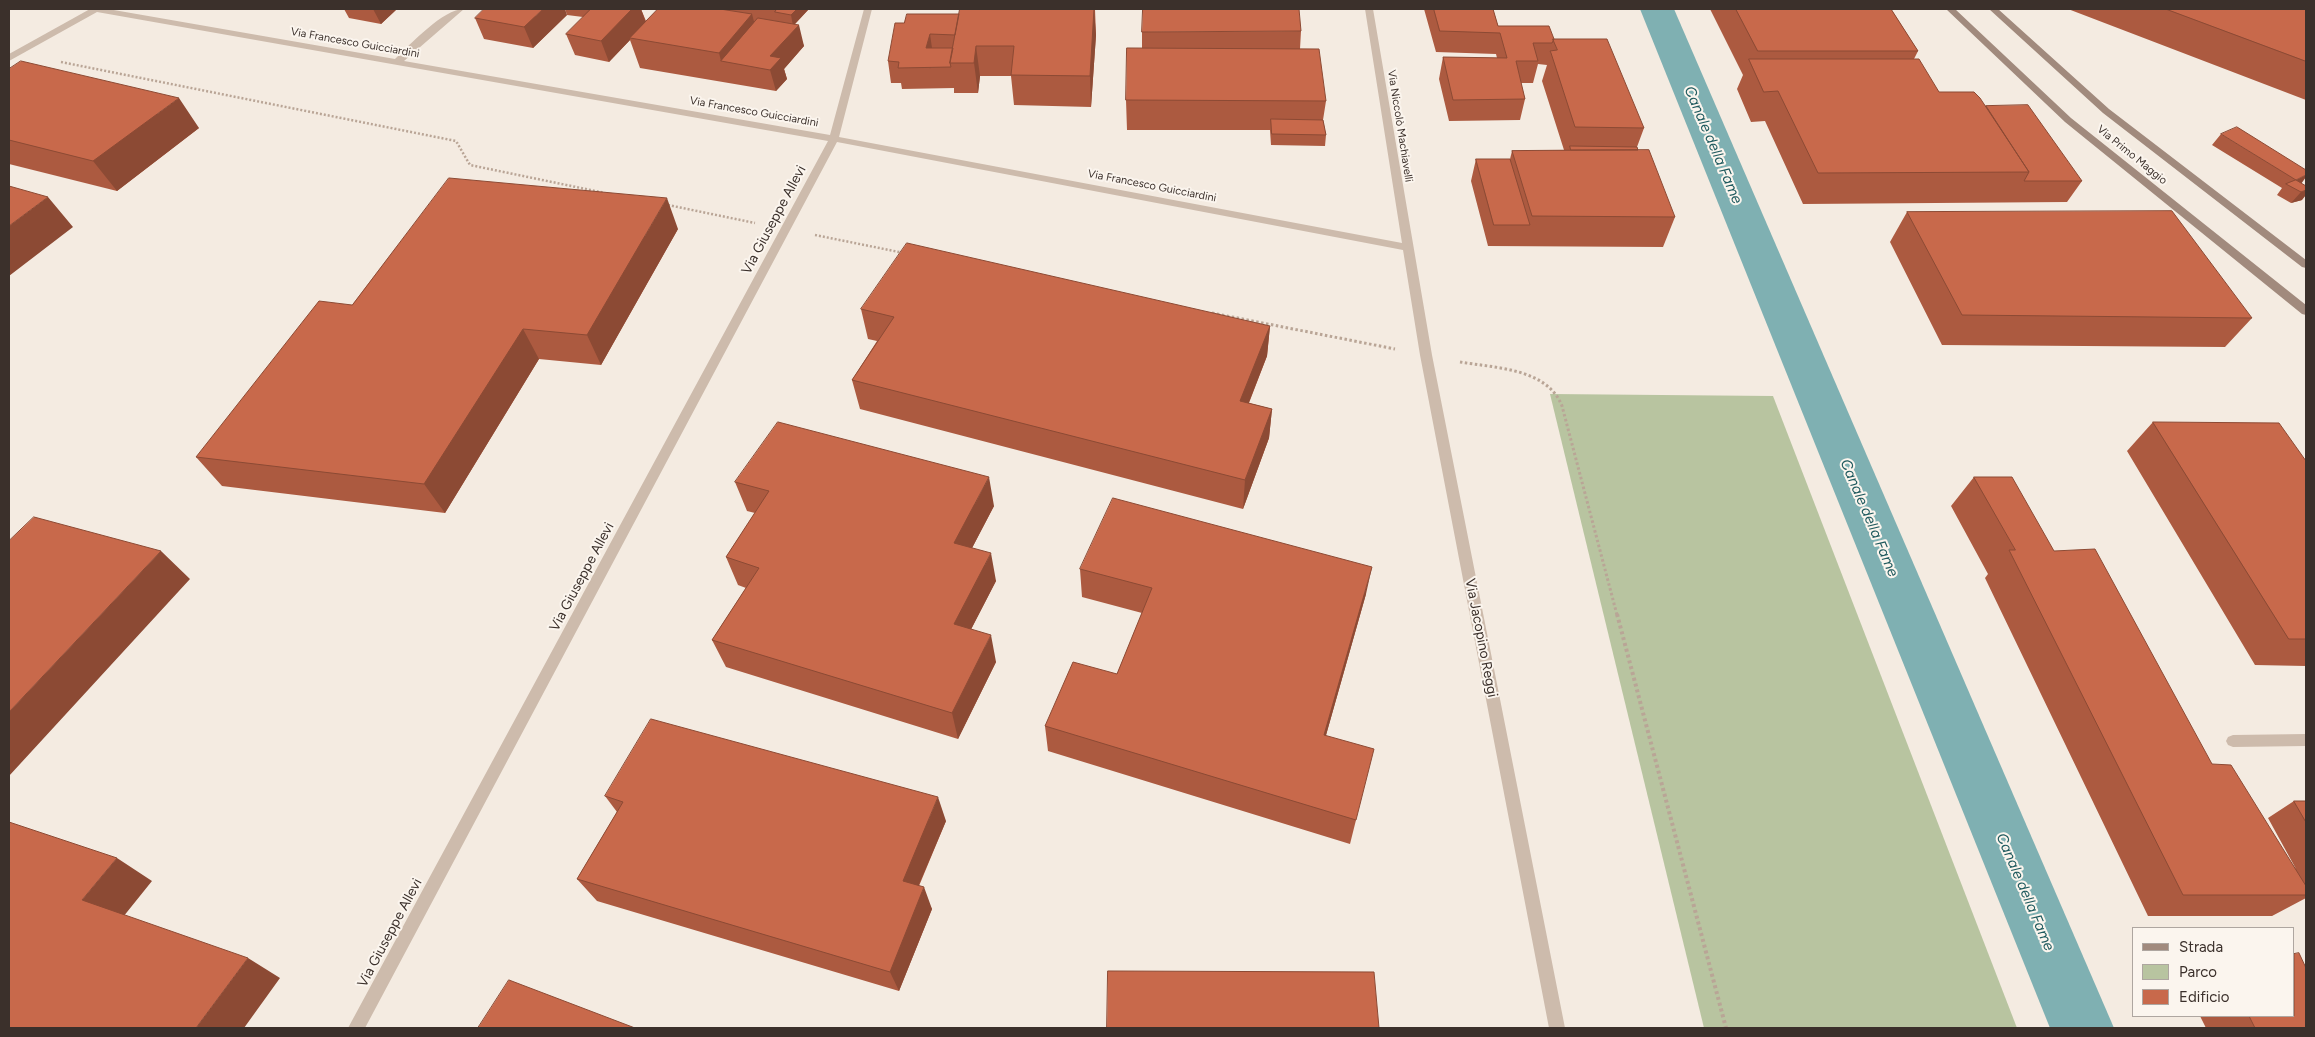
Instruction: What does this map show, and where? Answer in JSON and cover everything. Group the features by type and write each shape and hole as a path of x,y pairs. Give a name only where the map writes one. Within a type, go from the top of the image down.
{"main road":[{"name":"Via Primo Maggio","path":"1950,9 2068,120 2306,311"},
{"name":"Via Primo Maggio","path":"1993,9 2106,111 2306,265"}],"street":[{"path":"13,56 96,9"},
{"name":"Via Francesco Guicciardini","path":"96,9 834,139 1407,247"},
{"path":"396,63 425,36 460,9"},
{"name":"Via Giuseppe Allevi","path":"356,1028 834,139 868,9"},
{"name":"Via Niccolò Machiavelli","path":"1369,9 1407,247"},
{"name":"Via Jacopino Reggi","path":"1407,247 1426,356 1557,1028"},
{"path":"2233,741 2306,740"}],"path":[{"path":"13,56 456,141 470,165 613,194"},
{"path":"661,204 912,254"},
{"path":"1203,312 1529,376 1542,380 1555,392 1567,425 1726,1028"}],"green space":[{"path":"1550,394 1773,396 2017,1028 1704,1028"}],"building":[{"path":"484,9 543,9 524,27 475,18"},
{"path":"591,9 632,9 601,41 566,34"},
{"path":"658,9 720,9 752,14 719,53 630,38"},
{"path":"777,9 797,9 791,15 775,12"},
{"path":"960,9 1094,9 1090,76 1011,75 1014,46 976,46 974,63 950,63"},
{"path":"1143,9 1299,9 1301,31 1142,32"},
{"path":"1434,9 1493,9 1498,26 1549,26 1554,39 1552,43 1533,43 1538,61 1516,61 1525,99 1453,100 1443,57 1507,58 1500,33 1440,31"},
{"path":"1736,9 1891,9 1918,51 1758,51"},
{"path":"2166,9 2306,9 2306,61"},
{"path":"907,14 959,14 955,35 930,34 926,48 953,48 951,67 898,68 899,62 888,61 895,23 904,23"},
{"path":"758,18 799,25 770,56 781,58 770,70 721,61"},
{"path":"1553,39 1607,39 1644,128 1575,127 1550,51 1557,50"},
{"path":"1127,48 1319,49 1326,101 1126,100"},
{"path":"1749,59 1919,59 1939,92 1974,92 1980,98 2029,172 1818,173 1778,91 1764,92"},
{"path":"21,61 179,98 93,161 9,140 9,69"},
{"path":"2028,105 2082,181 2024,181 2029,172 1986,106"},
{"path":"1271,119 1323,120 1326,135 1272,134"},
{"path":"2237,127 2306,170 2306,175 2296,180 2221,134"},
{"path":"1570,146 1637,147 1638,150 1571,150"},
{"path":"1649,150 1675,217 1532,216 1512,151"},
{"path":"1476,159 1510,159 1530,225 1494,225"},
{"path":"449,178 667,198 587,335 523,329 424,484 196,457 319,301 352,305"},
{"path":"2296,180 2306,186 2306,190 2301,192 2286,184"},
{"path":"9,186 48,197 9,226"},
{"path":"2172,211 2252,318 1962,315 1907,212"},
{"path":"907,243 1270,326 1240,401 1272,409 1245,480 852,380 894,317 861,309"},
{"path":"778,422 989,477 954,543 991,553 954,624 991,635 952,713 712,640 759,568 726,557 769,491 735,482"},
{"path":"2153,422 2279,423 2306,461 2306,639 2289,639"},
{"path":"1974,477 2012,477 2054,551 2095,549 2212,764 2231,765 2306,886 2306,895 2183,895 2009,550 2015,550"},
{"path":"1113,498 1372,567 1324,735 1374,749 1356,820 1045,726 1073,662 1117,674 1152,588 1080,569"},
{"path":"34,517 161,551 9,712 9,541"},
{"path":"651,719 938,797 903,881 924,887 890,972 577,879 623,802 605,796"},
{"path":"2294,801 2306,801 2306,822"},
{"path":"9,822 117,858 82,900 248,958 196,1028 9,1028"},
{"path":"2299,953 2306,968 2306,1028 2255,1028 2250,1017 2295,1017 2295,954"},
{"path":"1108,971 1374,972 1379,1028 1107,1028"},
{"path":"509,980 635,1028 478,1028"}],"waterway":[{"name":"Canale della Fame","path":"1657,9 2082,1028"}]}
